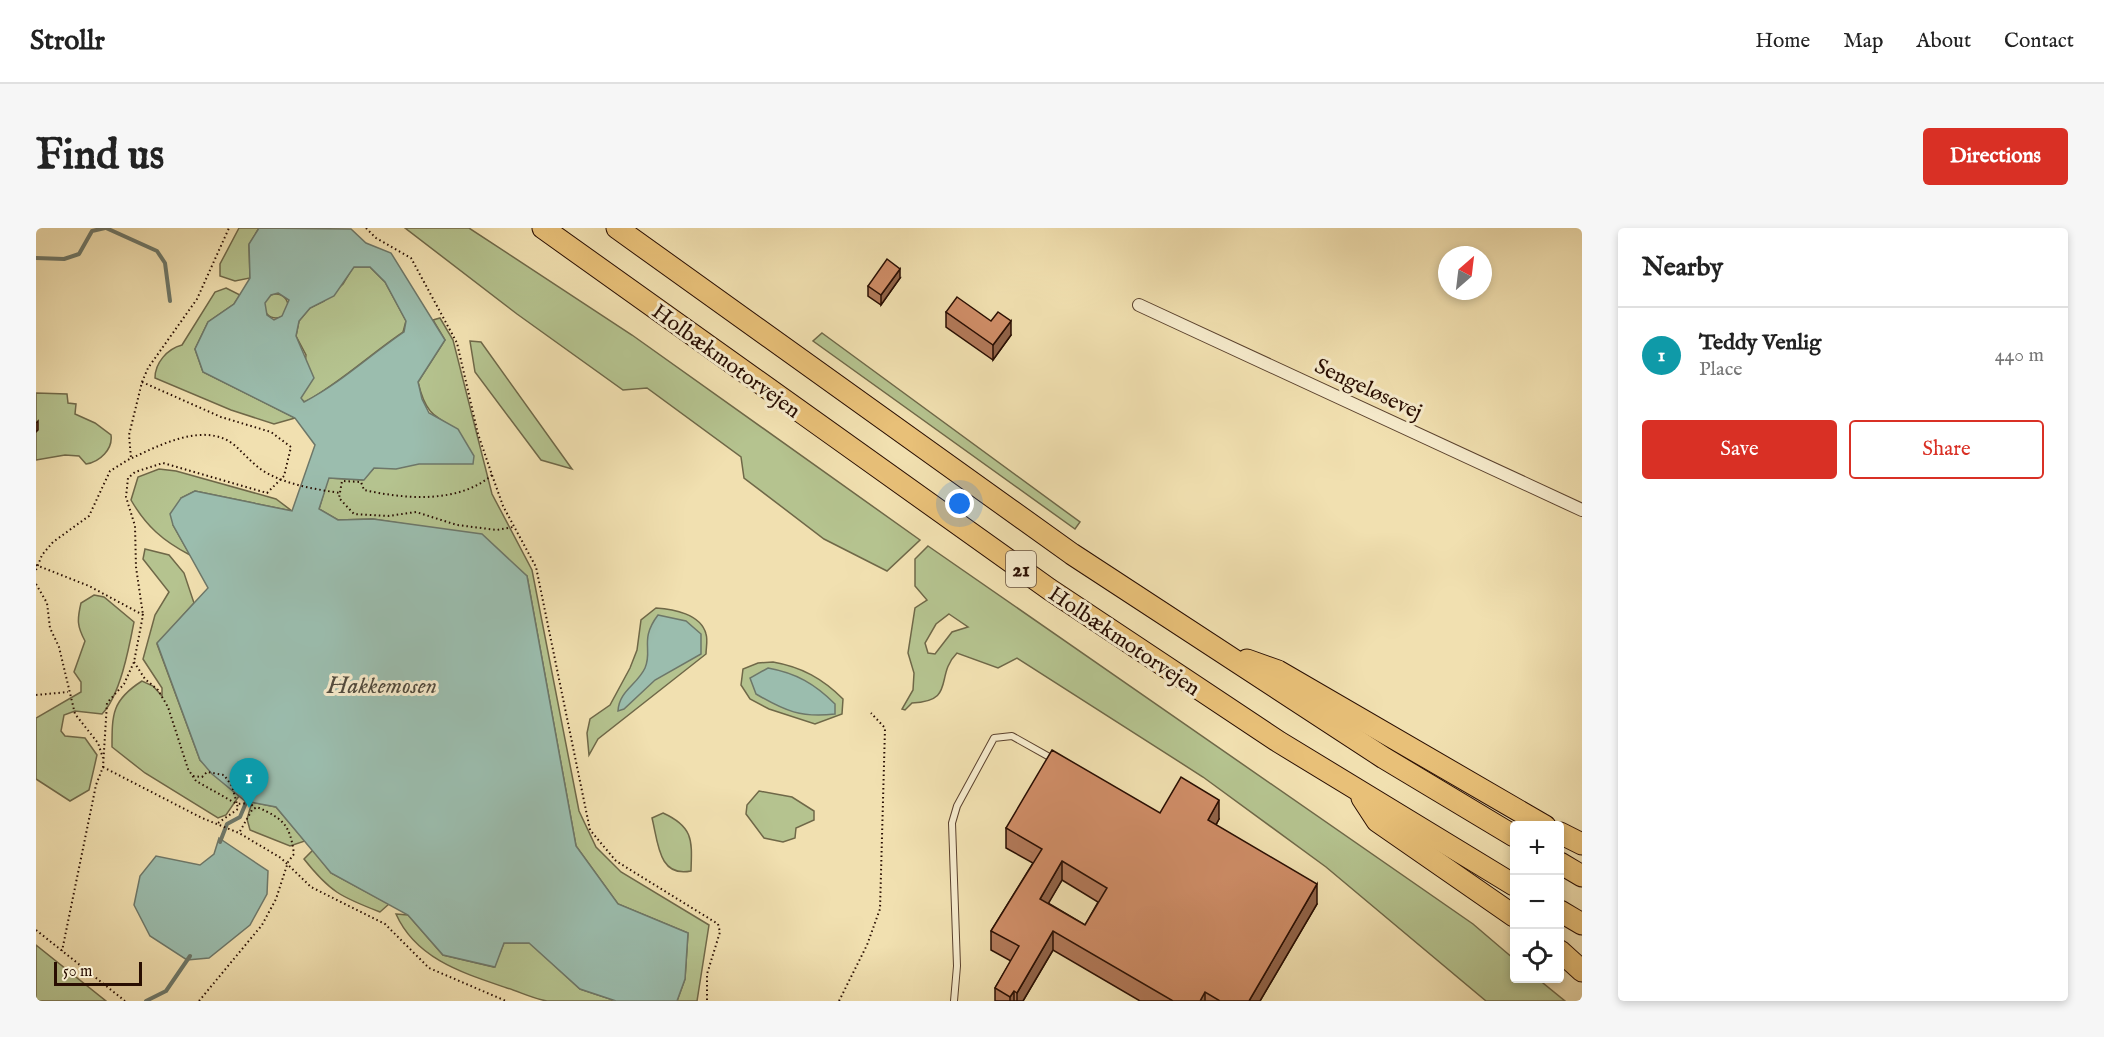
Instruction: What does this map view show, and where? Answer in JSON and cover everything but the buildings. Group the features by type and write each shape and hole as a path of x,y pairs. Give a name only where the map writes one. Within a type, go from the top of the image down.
{"highway":[{"name":"Holbækmotorvejen","path":"543,228 1048,589 1358,792 1510,882"},
{"name":"Holbækmotorvejen","path":"617,228 1072,554 1383,758 1510,834"},
{"path":"1208,645 1278,671 1538,821"},
{"path":"1358,792 1377,821 1510,913"},
{"path":"1564,835 1582,844"},
{"path":"1564,865 1582,876"},
{"path":"1564,913 1582,924"},
{"path":"1564,954 1582,970"}],"street":[{"name":"Sengeløsevej","path":"1139,305 1582,510"}],"lane":[{"path":"954,1001 957,966 952,823 957,806 994,738 1012,736 1062,764"}],"path":[{"path":"131,458 129,435 142,382 148,368 197,299 229,228"},
{"path":"366,228 376,238 411,258 458,344 478,434 492,475 514,526 536,567 590,830 616,861 718,924 720,932 707,974 707,1001"},
{"path":"62,951 96,785 104,767 107,703 124,684 134,662 143,615 136,567 135,526 126,497 129,478 135,472 163,463 267,492 284,476 291,447 271,432 221,417 142,382"},
{"path":"36,570 42,555 53,542 89,516 110,471 131,458 186,437 216,436 232,444 265,472 301,486 340,493"},
{"path":"492,475 463,491 438,497 383,495 364,490 361,482 342,480 339,498 354,513 388,516 416,512 422,516 427,515 458,525 497,530 514,526"},
{"path":"36,566 89,586 143,615"},
{"path":"36,584 47,603 75,714 98,743 104,767 202,818 239,833 288,862 311,887 385,924 429,968 506,1001"},
{"path":"134,662 145,679 158,690 168,707 188,769 193,776 205,786 238,803 248,805 250,803 255,808 281,819 292,843 294,854 288,862 276,899 262,925 200,1001"},
{"path":"36,694 68,692"},
{"path":"839,1001 867,945 880,909 885,728 871,713"},
{"path":"193,776 202,777 207,772 224,776 232,786 238,809 219,824"},
{"path":"239,833 255,808"},
{"path":"36,930 125,1001"}],"green space":[{"path":"239,228 259,228 249,245 250,278 235,281 220,276 220,264"},
{"path":"405,228 469,228 632,335 920,540 887,571 824,539 744,478 741,457 647,388 623,390 517,314"},
{"path":"353,267 370,267 385,282 406,321 403,332 331,386 305,402 301,399 306,355 296,336 299,321 310,308 324,301 343,284"},
{"path":"226,288 240,295 234,304 208,322 195,349 203,372 295,418 274,424 231,410 155,378 157,367 163,357 182,345 215,292"},
{"path":"276,294 281,295 287,301 287,311 281,317 276,318 271,317 265,311 264,306 265,301 271,295"},
{"path":"440,318 453,340 492,494 532,570 579,811 596,847 621,872 709,925 697,1001 677,1001 685,979 688,933 618,904 576,846 527,576 424,527 373,519 338,520 319,509 328,478 363,480 374,468 403,467 413,464 429,455 458,430 431,412 418,382 445,340 433,320"},
{"path":"822,333 1080,522 1075,529 813,341"},
{"path":"470,341 481,342 572,469 541,460 475,372"},
{"path":"36,393 67,394 68,403 76,404 75,414 95,423 111,435 108,450 96,461 86,464 79,456 65,455 36,460"},
{"path":"159,469 176,471 276,499 292,511 195,491 181,498 173,525 190,555 156,532 131,500 138,477"},
{"path":"928,546 1473,924 1510,956 1510,983 1543,983 1565,1001 1486,1001 1326,867 1203,777 1017,658 998,668 957,653 950,662 943,686 935,698 912,703 905,710 902,709 913,690 914,673 908,653 915,608 927,600 915,586 915,559","holes":["949,614 968,627 952,632 935,654 928,653 925,643 936,624"]},
{"path":"145,549 169,555 184,573 194,603 157,644 200,760 239,796 226,815 218,818 145,773 112,747 112,725 116,709 125,695 142,681 153,686 162,696 162,688 143,659 155,615 169,592 143,559"},
{"path":"94,595 104,597 134,622 119,684 102,714 75,711 64,715 61,731 65,736 85,738 97,755 89,790 70,801 36,779 36,718 81,692 81,682 74,672 85,641 78,623 79,614 81,603"},
{"path":"656,608 678,611 698,622 707,636 706,654 598,739 589,755 587,733 590,719 610,705 637,650 641,620"},
{"path":"773,662 803,671 828,685 843,699 842,714 815,724 769,709 750,699 741,685 743,669 758,663"},
{"path":"759,791 792,797 814,811 814,820 796,828 795,838 783,842 764,838 746,814 747,805"},
{"path":"252,802 276,807 305,841 290,846 250,830 247,819"},
{"path":"663,813 681,824 689,836 691,871 680,872 672,869 661,856 652,818"},
{"path":"313,850 331,873 389,904 380,912 337,892 321,879 304,859"},
{"path":"396,914 408,915 443,955 494,967 504,943 530,943 580,989 616,1001 547,1001 458,970 428,953 405,929"},
{"path":"36,945 106,1001 36,1001"}],"water":[{"name":"Hakkemosen","path":"259,228 351,229 366,243 391,253 445,340 418,382 422,399 429,413 458,429 474,456 473,464 419,464 396,469 374,468 364,480 329,478 319,509 338,520 373,519 482,534 527,576 576,846 618,904 688,933 685,979 677,1001 616,1001 580,989 529,943 504,943 495,967 443,955 408,915 331,873 276,807 245,801 212,774 200,760 157,643 208,588 173,525 170,514 181,498 195,491 292,511 315,445 295,418 203,372 195,349 208,322 234,304 250,278 249,244","holes":["354,267 370,267 385,282 406,321 404,332 343,378 304,402 301,398 314,378 296,336 299,321 310,308 334,296","278,293 289,300 282,316 274,320 267,315 265,303 271,295"]},
{"path":"658,615 686,621 701,634 701,654 655,680 624,709 618,711 625,693 645,668 649,631"},
{"path":"768,668 796,676 812,685 835,704 835,714 812,715 794,712 756,694 750,678"},
{"path":"219,838 268,871 267,894 250,925 209,958 187,960 150,936 134,905 140,876 156,856 200,865 214,854"}],"waterway":[{"path":"36,258 64,259 79,254 92,231 105,228"},
{"path":"106,228 157,251 165,263 170,301"},
{"path":"220,842 227,824 240,817 248,798"},
{"path":"146,1001 166,991 190,956"}],"place":[{"name":"Teddy Venlig","path":"249,808"}]}
